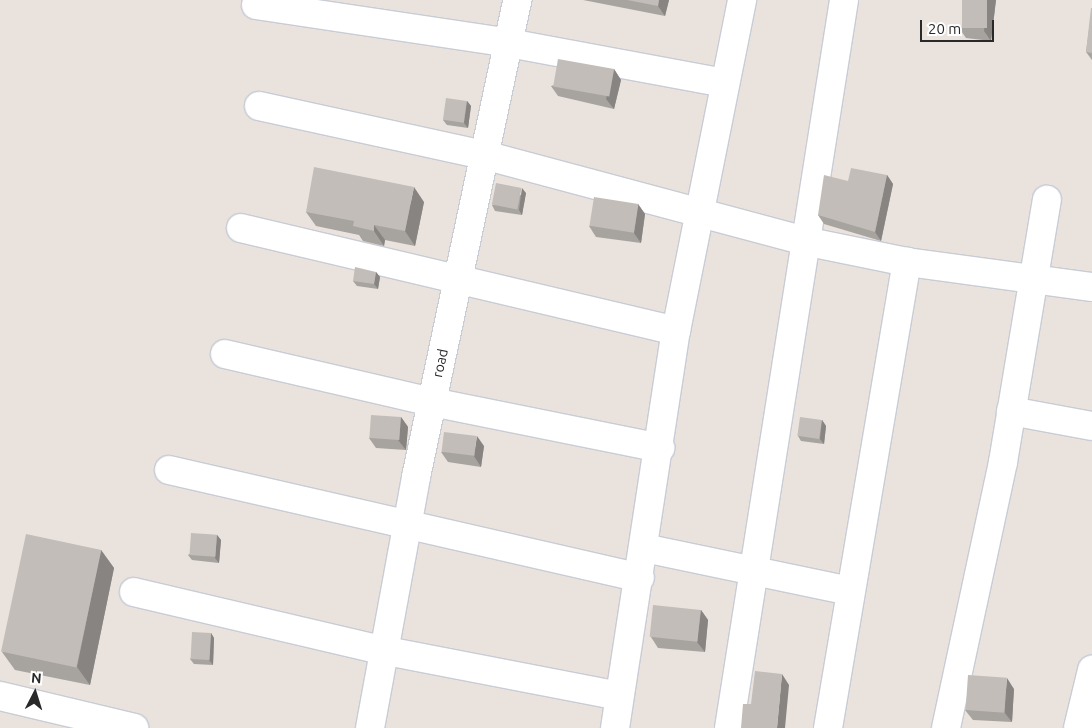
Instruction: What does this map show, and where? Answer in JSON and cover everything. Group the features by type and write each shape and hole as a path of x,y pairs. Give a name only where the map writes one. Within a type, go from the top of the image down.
{"street":[{"name":"road","path":"370,728 432,402 517,0"},
{"path":"615,728 618,696 640,578 660,448 676,331 742,0"},
{"path":"729,728 809,242 844,0"},
{"path":"256,5 509,43 724,83"},
{"path":"259,106 484,155 809,242 906,262 1034,277 1092,287"},
{"path":"946,728 1011,411 1047,200"},
{"path":"241,228 458,277 676,331"},
{"path":"828,728 906,262"},
{"path":"225,354 432,402 660,448"},
{"path":"1011,411 1092,426"},
{"path":"168,470 407,527 640,578"},
{"path":"644,548 850,591"},
{"path":"134,592 386,651 618,696"},
{"path":"1078,728 1092,670"},
{"path":"0,696 98,724 134,728"}],"building":[{"path":"627,0 659,0 658,6"},
{"path":"962,0 987,0 987,28 962,28"},
{"path":"1092,8 1092,53 1086,52"},
{"path":"558,59 614,69 609,96 553,87"},
{"path":"446,98 467,101 464,123 443,120"},
{"path":"314,167 414,187 405,231 374,225 374,231 353,226 354,221 306,212"},
{"path":"851,168 887,175 875,232 818,215 824,175 848,181"},
{"path":"496,183 522,188 517,210 492,205"},
{"path":"594,197 638,204 634,233 589,226"},
{"path":"355,267 376,272 374,284 353,281"},
{"path":"371,415 401,417 399,440 369,438"},
{"path":"800,417 822,420 819,439 797,436"},
{"path":"444,432 477,436 474,456 442,452"},
{"path":"191,533 217,535 215,557 189,555"},
{"path":"26,534 101,550 76,667 1,651"},
{"path":"653,605 701,610 697,642 650,637"},
{"path":"192,632 211,633 210,660 191,659"},
{"path":"755,671 782,674 777,728 741,728 743,704 751,704"},
{"path":"968,675 1007,678 1004,713 966,710"}]}
